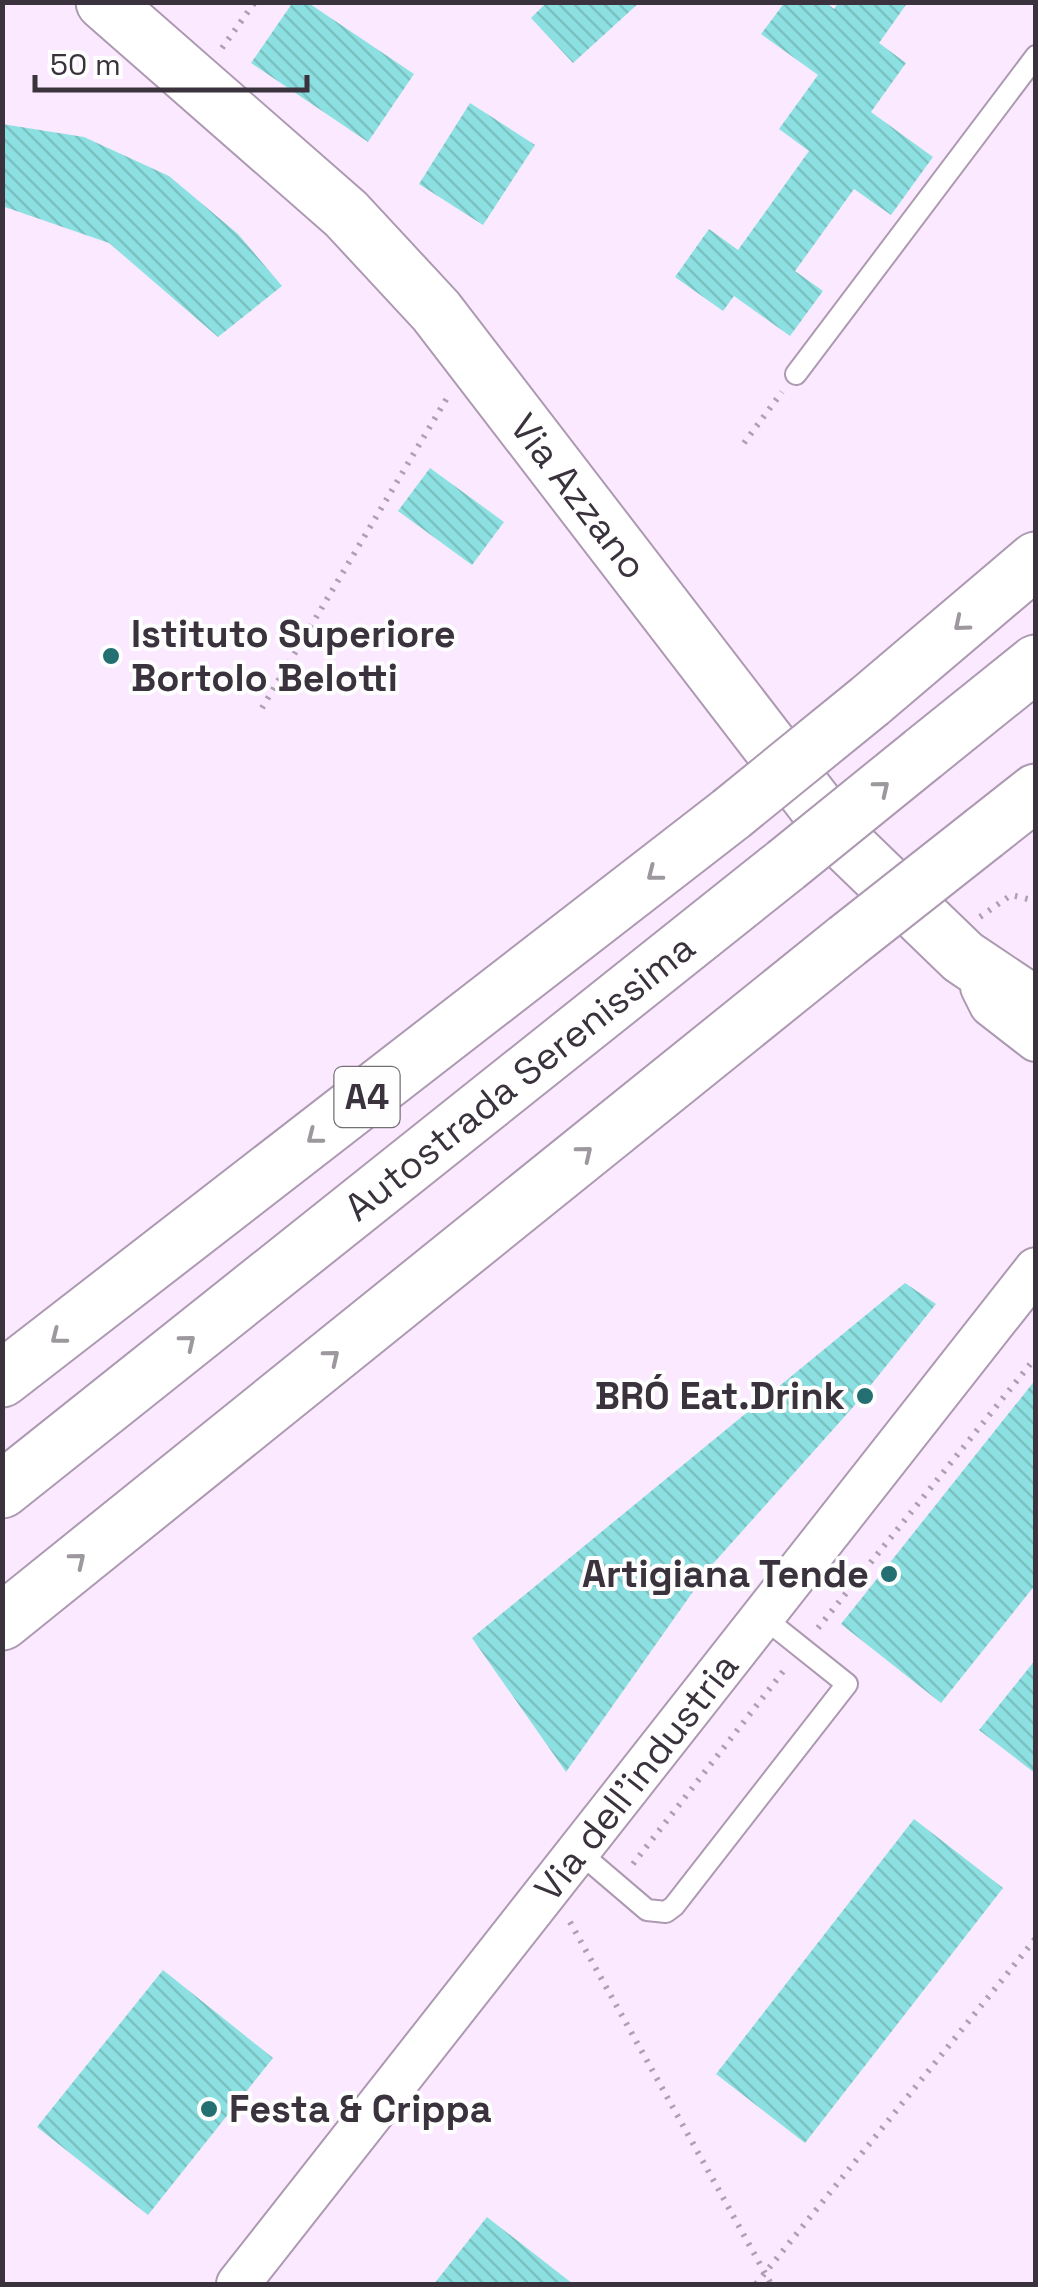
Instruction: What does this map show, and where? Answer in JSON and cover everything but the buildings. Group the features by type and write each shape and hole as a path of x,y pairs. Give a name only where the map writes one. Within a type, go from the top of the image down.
{"main road":[{"name":"Via Azzano","path":"104,2 346,214 436,311 844,842 955,949 1036,1006"},
{"name":"Autostrada Serenissima","path":"2,1380 731,814 1036,560"},
{"name":"Autostrada Serenissima","path":"2,1490 1036,664"},
{"path":"2,1622 1036,792"}],"street":[{"path":"955,949 992,1005 1036,1040"},
{"name":"Via dell'industria","path":"238,2284 763,1617 1030,1288"}],"lane":[{"path":"796,374 1036,56"},
{"path":"578,1852 647,1910 666,1912 674,1906 847,1684 763,1617"}],"path":[{"path":"198,82 255,2"},
{"path":"744,443 796,374"},
{"path":"262,708 455,384"},
{"path":"955,949 1011,895 1036,900"},
{"path":"616,1885 1036,1357"},
{"path":"551,1887 771,2284"},
{"path":"756,2284 1036,1938"}],"place":[{"name":"Istituto Superiore Bortolo Belotti","path":"111,656"},
{"name":"BRÓ Eat.Drink","path":"865,1396"},
{"name":"Artigiana Tende","path":"889,1574"},
{"name":"Festa & Crippa","path":"209,2109"}]}
